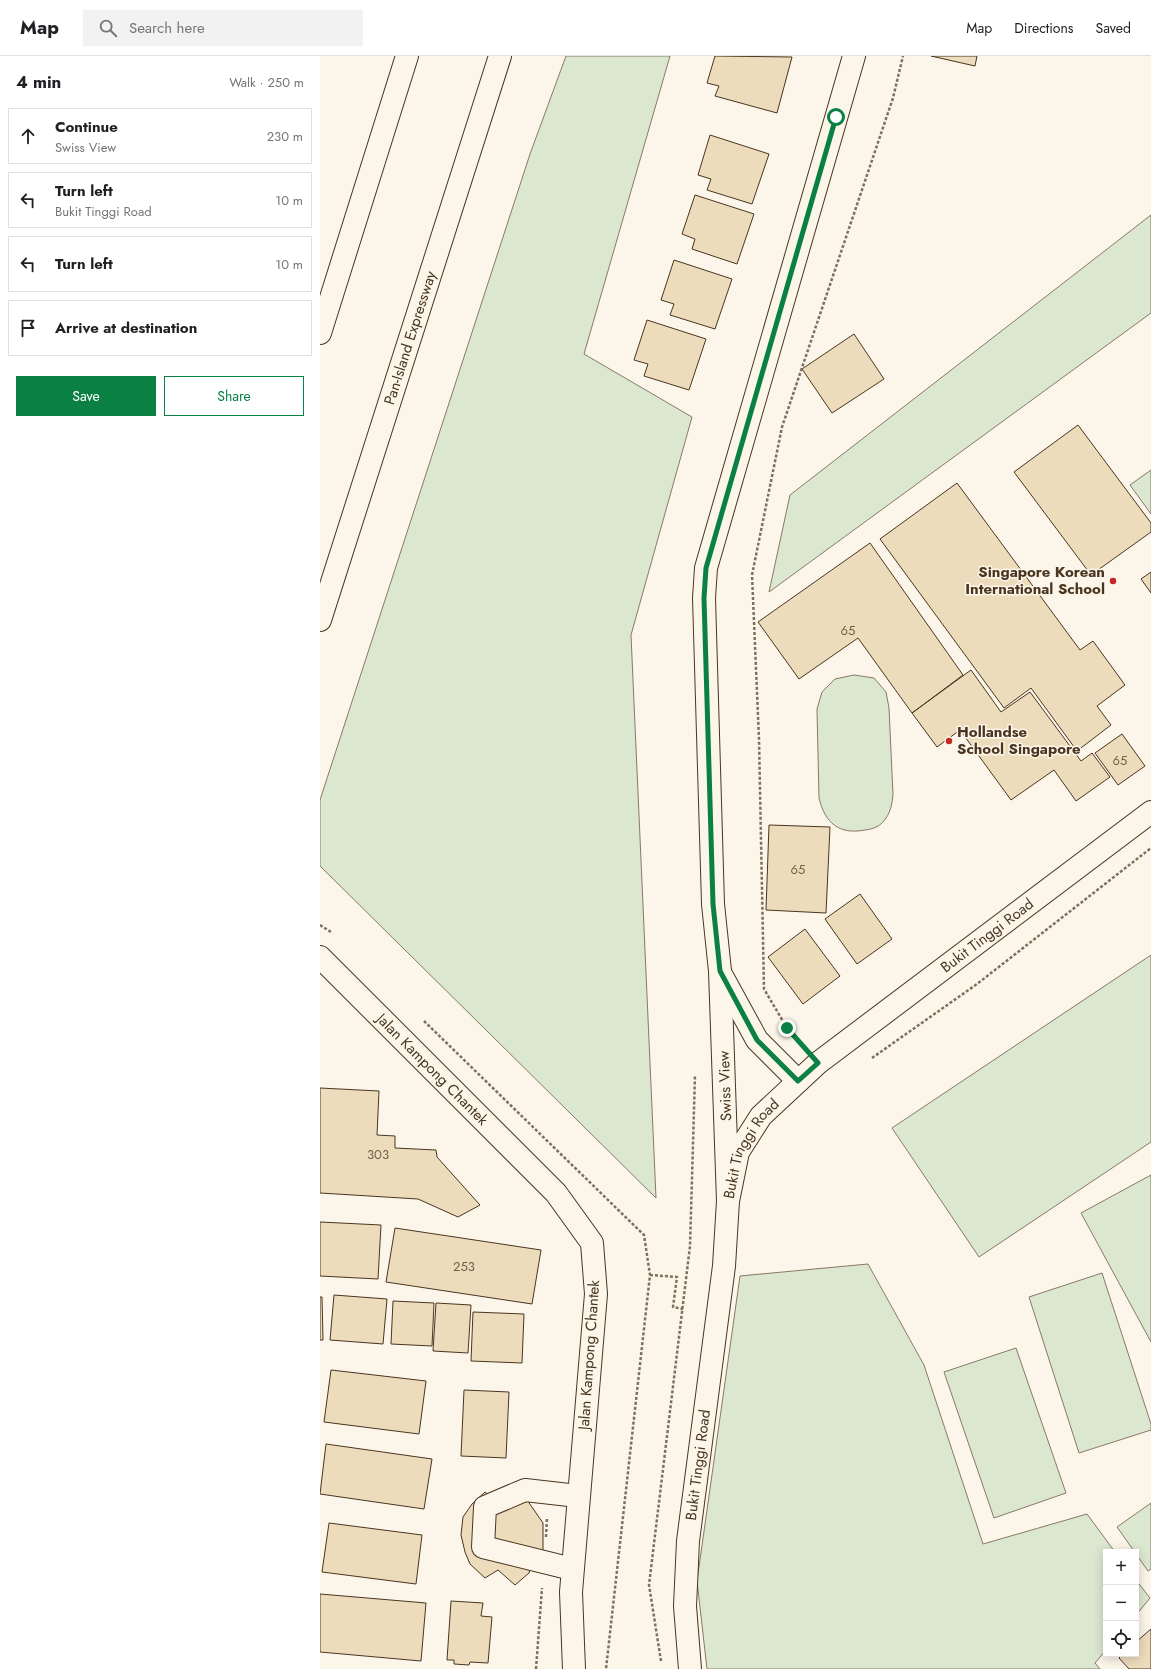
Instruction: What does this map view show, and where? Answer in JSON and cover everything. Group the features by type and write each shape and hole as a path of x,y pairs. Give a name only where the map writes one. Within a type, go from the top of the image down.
{"main road":[{"path":"320,333 407,56"},
{"name":"Pan-Island Expressway","path":"320,620 500,56"},
{"name":"Swiss View","path":"728,1201 720,971 713,896 704,598 706,568 854,56"},
{"name":"Bukit Tinggi Road","path":"690,1669 685,1606 688,1541 724,1266 728,1201 738,1152 761,1116 818,1063 1151,812"},
{"name":"Jalan Kampong Chantek","path":"320,957 556,1193 592,1243 596,1294 570,1592 574,1669"},
{"name":"Swiss View","path":"720,971 757,1040 798,1081"},
{"path":"572,1569 483,1547 485,1507 526,1490 578,1496"}],"path":[{"path":"818,1063 787,1028 764,989 759,739 752,575 782,427 893,98 902,56"},
{"path":"867,1061 977,984 1151,847"},
{"path":"320,925 334,934"},
{"path":"421,1018 644,1235 650,1275 606,1669"},
{"path":"661,1662 649,1585 690,1246 696,1074"},
{"path":"650,1275 677,1277 673,1308 683,1309"},
{"path":"536,1669 549,1492"}],"green space":[{"path":"566,56 670,56 584,354 692,417 631,635 656,1198 320,866 320,800 530,154"},
{"path":"1151,215 1151,313 769,592 790,495"},
{"path":"1151,470 1151,514 1130,485"},
{"path":"854,675 874,678 886,692 889,708 893,795 889,813 877,827 848,831 834,825 829,820 819,798 817,709 822,692 835,679"},
{"path":"1151,955 1151,1142 979,1257 892,1128"},
{"path":"1151,1175 1151,1342 1081,1213"},
{"path":"868,1264 924,1365 983,1544 1087,1514 1113,1549 1103,1549 1103,1654 1095,1663 1100,1669 707,1669 697,1581 740,1276"},
{"path":"1102,1273 1151,1424 1151,1430 1079,1453 1029,1297"},
{"path":"1016,1348 1066,1493 994,1518 944,1372"},
{"path":"1151,1503 1151,1569 1148,1571 1139,1558 1139,1549 1132,1549 1117,1527"},
{"path":"1139,1584 1150,1598 1139,1611"}],"building":[{"path":"715,56 792,57 777,113 715,96 719,86 707,83"},
{"path":"931,56 977,56 975,66"},
{"path":"710,135 769,154 752,204 707,190 711,179 698,175"},
{"path":"695,195 754,214 737,264 692,249 695,239 682,234"},
{"path":"674,260 732,279 715,329 670,315 674,304 661,300"},
{"path":"647,320 706,339 689,390 644,376 648,364 634,360"},
{"path":"854,334 884,379 832,413 802,369"},
{"path":"1078,425 1151,523 1151,532 1091,575 1014,472"},
{"path":"957,483 1080,650 1093,641 1125,685 1097,706 1111,725 1077,751 1031,688 1004,708 880,539"},
{"path":"870,543 963,675 912,713 858,638 799,679 758,622"},
{"path":"1151,572 1151,593 1141,579"},
{"path":"971,670 1001,712 1030,692 1081,761 1092,753 1110,777 1076,801 1054,770 1011,800 960,730 937,747 912,713"},
{"path":"1122,734 1145,766 1118,785 1095,753"},
{"path":"769,825 830,827 826,913 766,910"},
{"path":"860,894 892,939 857,964 825,919"},
{"path":"805,929 840,976 803,1004 768,957"},
{"path":"320,1088 379,1091 377,1135 395,1136 395,1148 436,1150 437,1157 480,1205 458,1217 418,1199 320,1193"},
{"path":"320,1222 381,1225 378,1279 320,1276"},
{"path":"395,1228 541,1250 532,1304 386,1282"},
{"path":"334,1295 387,1299 383,1344 330,1340"},
{"path":"320,1297 322,1297 323,1340 320,1340"},
{"path":"393,1301 434,1303 432,1346 391,1344"},
{"path":"436,1303 471,1305 468,1353 433,1351"},
{"path":"473,1312 524,1314 522,1363 471,1361"},
{"path":"331,1370 426,1381 419,1434 324,1422"},
{"path":"464,1390 509,1392 506,1458 461,1456"},
{"path":"326,1444 432,1459 424,1509 320,1494"},
{"path":"485,1492 497,1502 525,1497 543,1523 543,1564 531,1566 529,1573 515,1585 498,1570 485,1578 470,1564 465,1552 461,1535 463,1517 472,1504"},
{"path":"329,1523 422,1535 416,1584 322,1572"},
{"path":"320,1594 426,1603 421,1661 320,1652"},
{"path":"451,1601 483,1603 481,1616 492,1617 488,1663 470,1662 469,1665 454,1664 454,1660 447,1660"},
{"path":"1151,1629 1151,1669 1129,1669 1119,1658 1139,1657 1139,1639"}],"place":[{"name":"Singapore Korean International School","path":"1113,581"},
{"name":"Hollandse School Singapore","path":"949,741"}],"route":[{"path":"787,1028 818,1063 798,1081 757,1040 720,971 713,904 704,598 706,568 836,117"}]}
